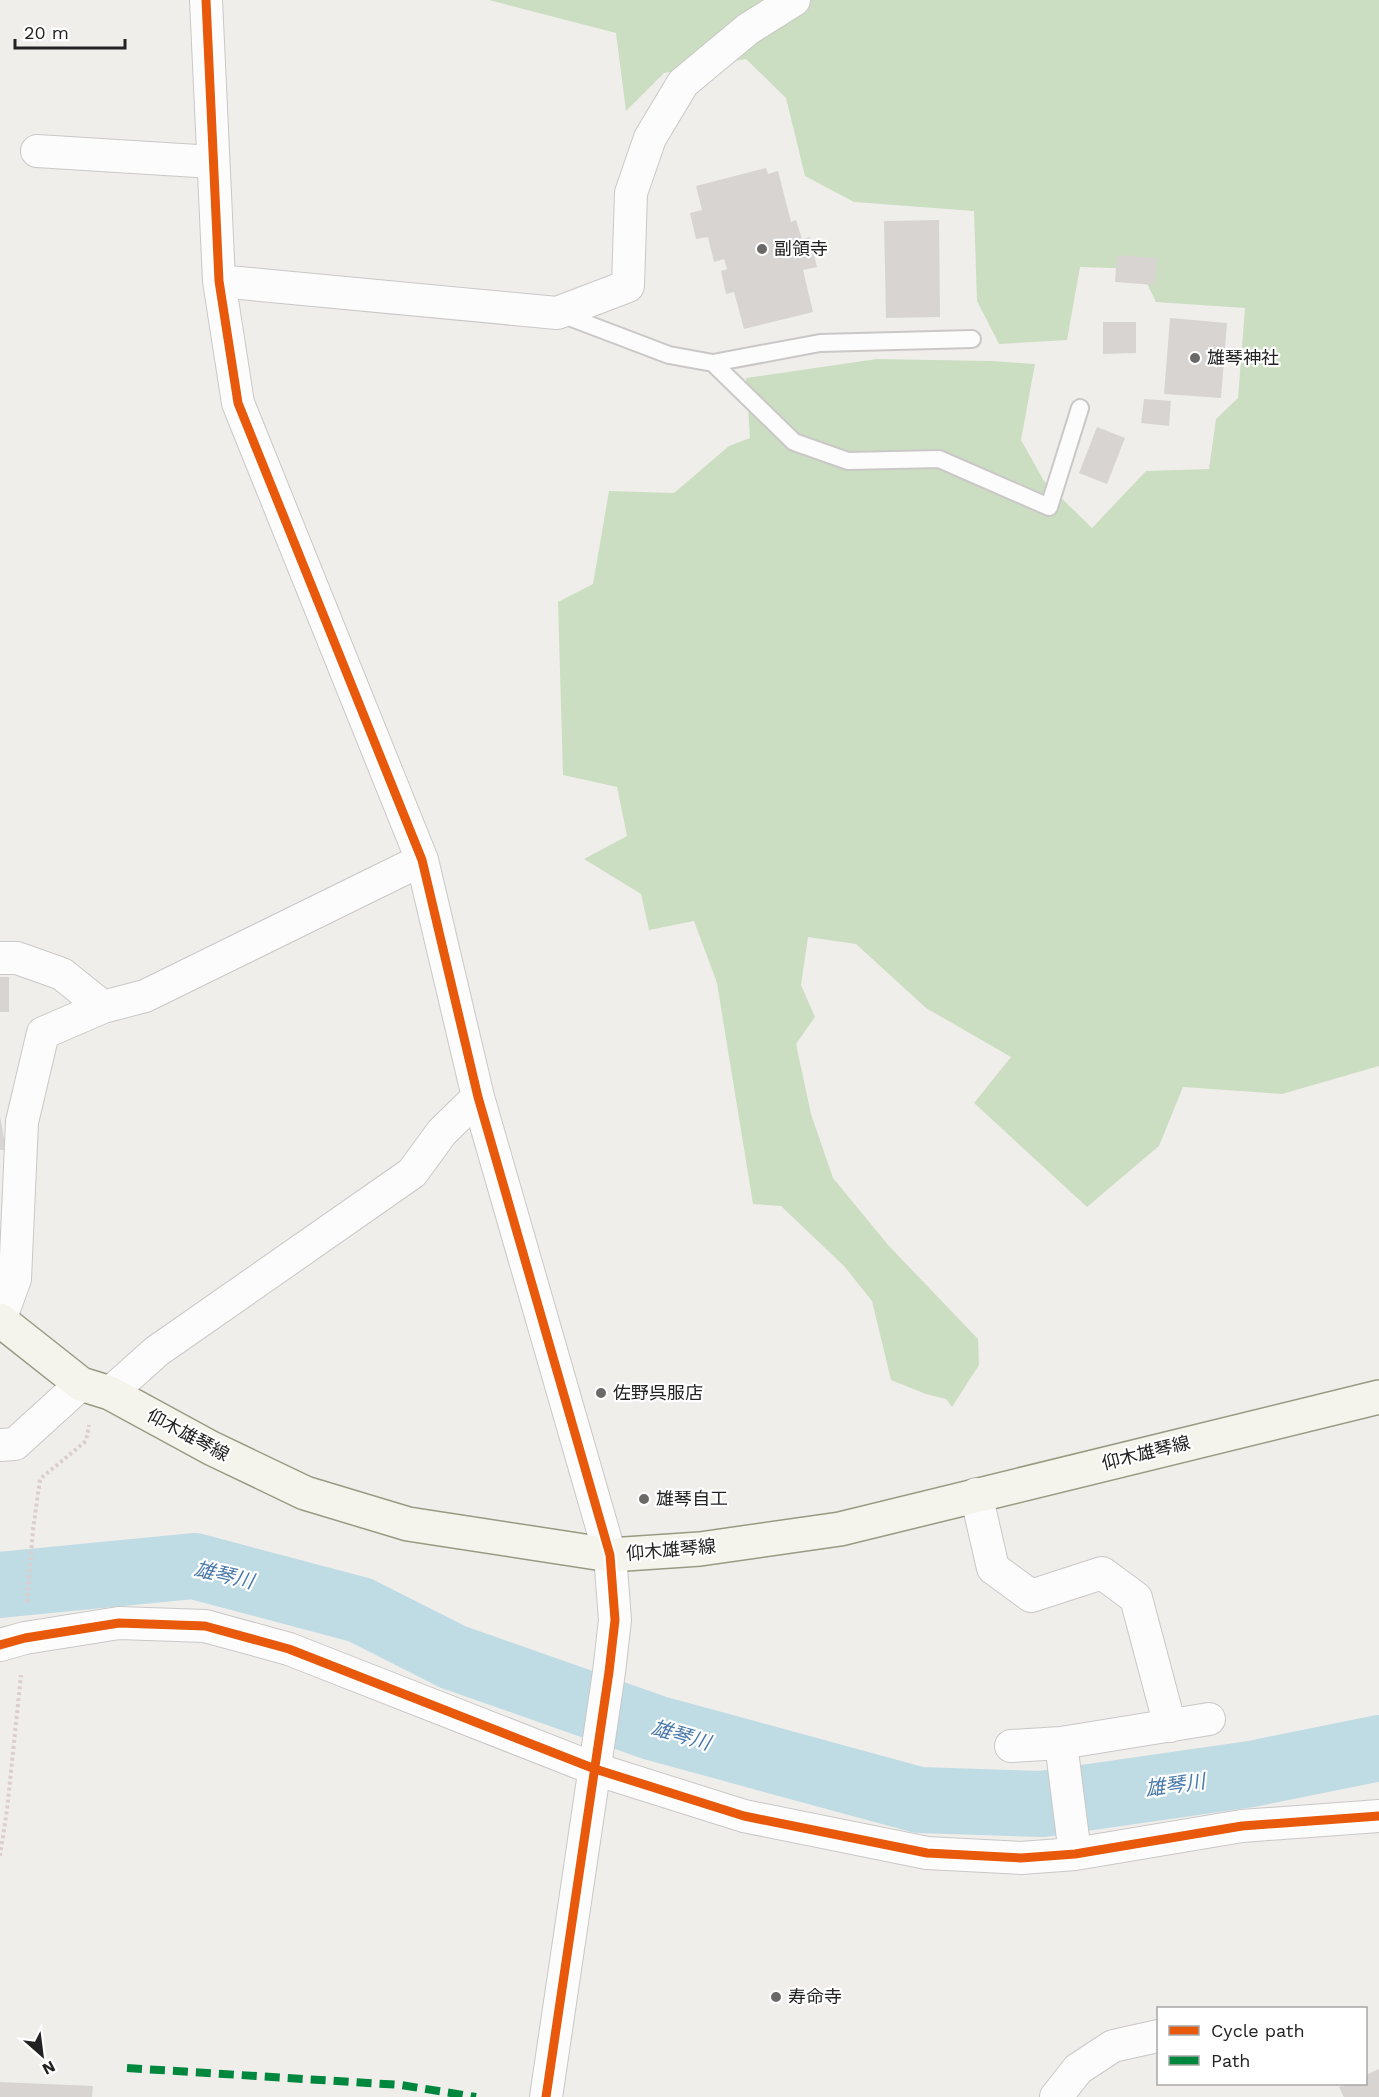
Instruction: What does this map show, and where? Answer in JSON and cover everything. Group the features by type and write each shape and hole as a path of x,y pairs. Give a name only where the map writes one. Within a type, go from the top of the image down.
{"main road":[{"name":"仰木雄琴線","path":"0,1320 96,1388 211,1448 305,1493 408,1524 610,1555 700,1549 840,1529 1379,1397"}],"street":[{"path":"206,0 219,281 238,403 422,860 478,1097 610,1555 615,1620 609,1672 546,2097"},
{"path":"219,281 557,313 628,286 631,193 650,138 683,83 748,29 794,0"},
{"path":"37,151 213,162"},
{"path":"0,1320 15,1279 22,1122 43,1033 103,1007 145,996 422,860"},
{"path":"0,958 17,958 62,974 103,1007"},
{"path":"0,1444 15,1444 96,1388 157,1351 412,1173 442,1132 478,1097"},
{"path":"976,1494 993,1568 1031,1596 1102,1574 1136,1598 1170,1726"},
{"path":"17,1636 118,1623 205,1626 289,1649 744,1816 927,1853 1021,1858 1242,1826 1379,1816"},
{"path":"1011,1746 1062,1753 1170,1726 1209,1719"},
{"path":"1062,1753 1074,1850"},
{"path":"1056,2097 1078,2069 1113,2046 1157,2036"}],"lane":[{"path":"557,313 669,355 713,363 820,343 972,339"},
{"path":"713,363 794,442 848,461 939,459 1049,507 1080,408"}],"path":[{"path":"0,1856 7,1810 17,1636 40,1479 86,1441 91,1420"}],"green space":[{"path":"489,0 1379,0 1379,1066 1282,1094 1183,1087 1159,1146 1087,1207 974,1103 1011,1057 926,1008 856,944 808,937 801,985 815,1017 796,1044 811,1114 833,1178 889,1246 978,1339 979,1365 952,1407 946,1399 926,1394 891,1380 872,1301 844,1266 781,1206 753,1204 717,983 694,921 649,930 641,894 584,859 627,836 617,787 563,775 558,602 593,584 609,491 674,493 729,446 750,438 746,378 877,359 1035,364 1021,440 1044,481 1092,528 1146,471 1209,469 1216,419 1238,398 1245,308 1156,302 1140,269 1080,267 1067,340 999,344 977,301 974,211 854,202 805,176 786,98 746,59 664,73 626,111 616,33"}],"building":[{"name":"副領寺","path":"766,168 768,174 778,171 791,222 796,220 802,239 810,237 817,267 803,270 813,312 744,329 734,292 726,294 721,271 727,269 724,259 714,262 708,237 696,239 690,213 702,210 696,186"},
{"path":"939,220 940,317 886,318 884,221"},
{"path":"1117,255 1157,258 1155,285 1115,282"},
{"name":"雄琴神社","path":"1170,318 1227,323 1221,398 1164,394"},
{"path":"1103,322 1136,322 1136,353 1103,354"},
{"path":"1144,399 1171,401 1169,426 1141,423"},
{"path":"1097,427 1125,438 1107,484 1079,473"},
{"path":"0,977 9,977 9,1012 0,1012"},
{"path":"0,1116 6,1150 0,1150"},
{"path":"1379,2069 1379,2097 1344,2097 1339,2087 1367,2085 1367,2075"},
{"path":"0,2082 93,2086 92,2097 0,2097"}],"waterway":[{"name":"雄琴川","path":"0,1585 194,1566 360,1610 453,1657 655,1728 919,1800 1042,1804 1251,1774 1379,1748"}],"marked path":[{"path":"127,2068 401,2085 476,2097"}],"cycle path":[{"path":"206,0 219,281 238,403 422,860 478,1097 610,1555 615,1620 609,1672 546,2097"},
{"path":"0,1645 25,1638 119,1623 205,1626 289,1649 595,1769 744,1816 927,1853 1021,1858 1075,1854 1242,1826 1379,1816"}],"place":[{"name":"副領寺","path":"762,249"},
{"name":"雄琴神社","path":"1195,358"},
{"name":"佐野呉服店","path":"601,1393"},
{"name":"雄琴自工","path":"644,1499"},
{"name":"寿命寺","path":"776,1997"}]}
